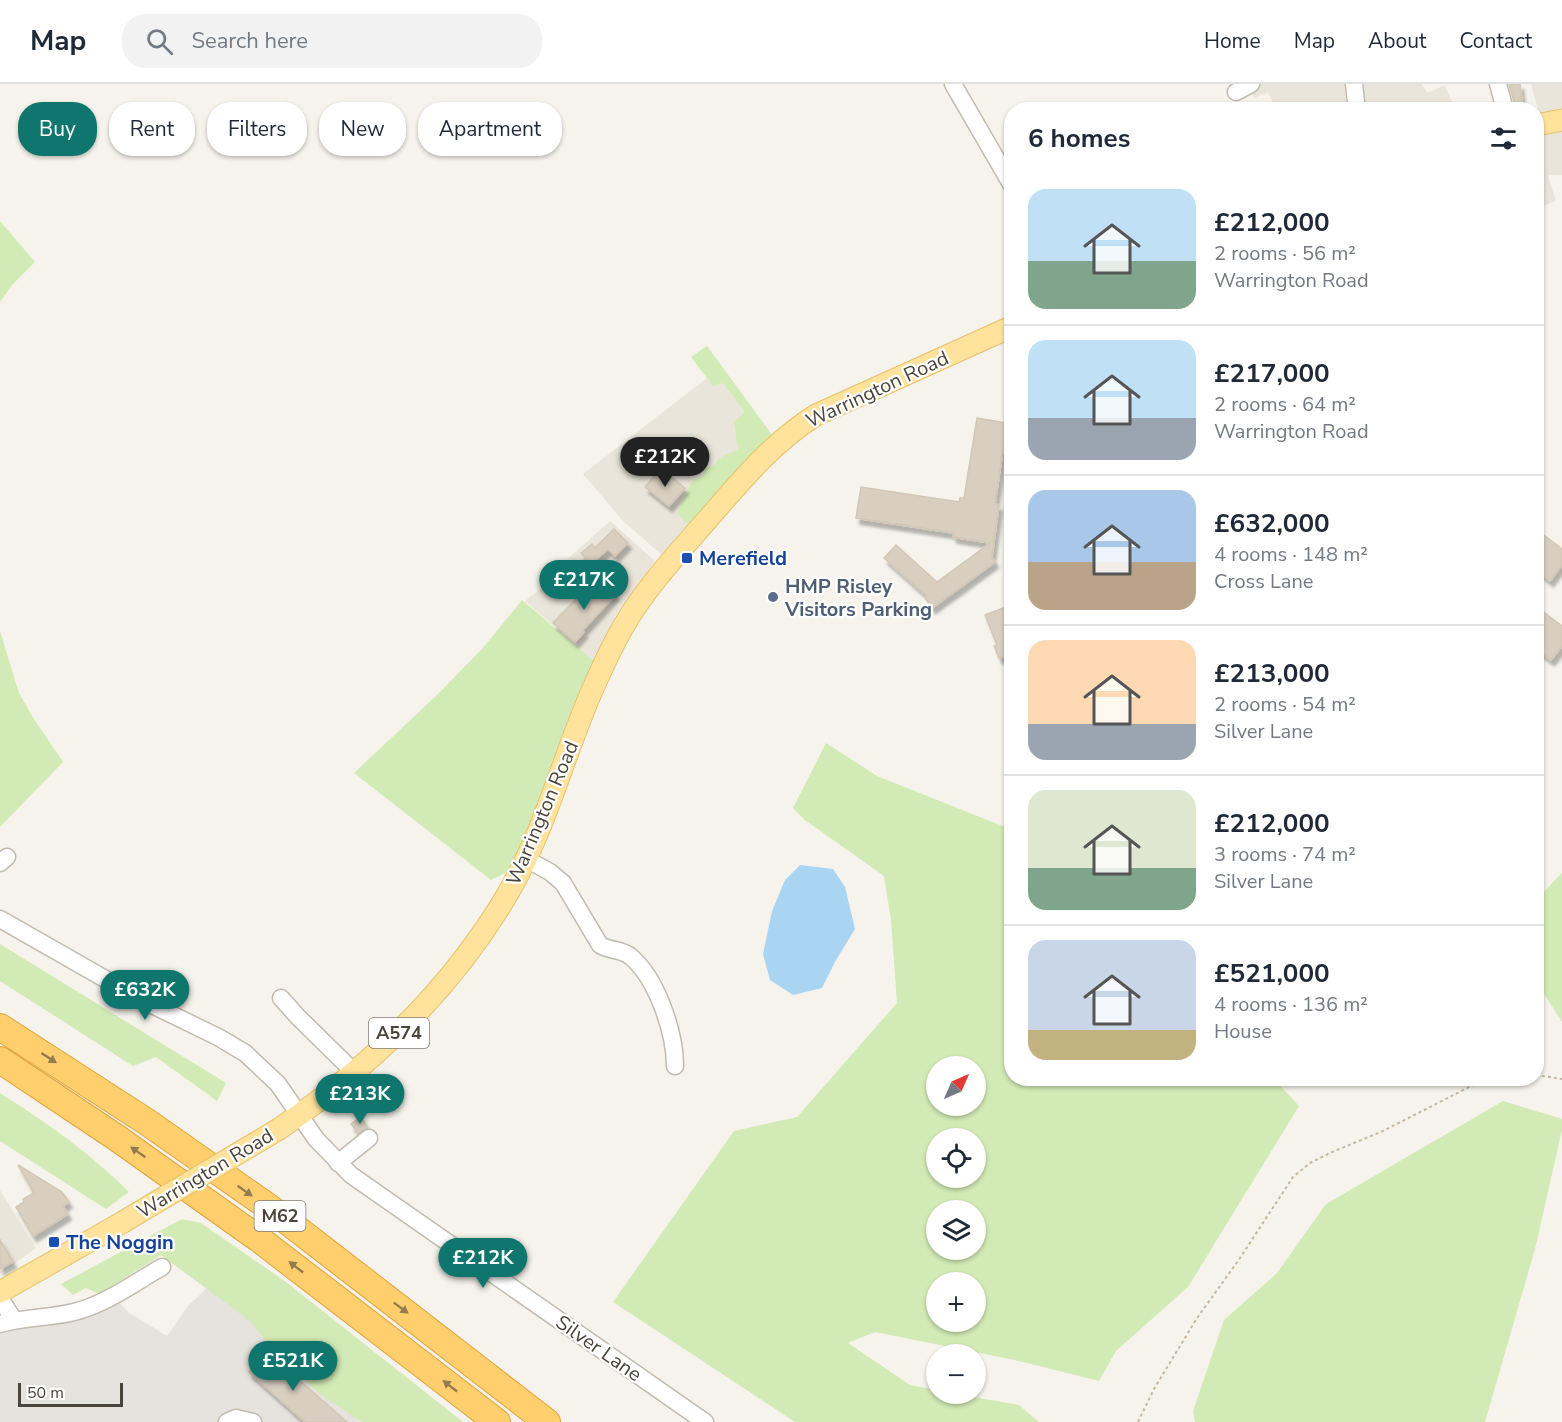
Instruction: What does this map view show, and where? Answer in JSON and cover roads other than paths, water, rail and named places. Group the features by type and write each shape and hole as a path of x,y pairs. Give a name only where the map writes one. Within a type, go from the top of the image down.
{"highway":[{"name":"M62","path":"0,1027 147,1122 270,1208 548,1422"},
{"name":"M62","path":"0,1060 117,1138 259,1239 496,1422"}],"main road":[{"path":"1544,123 1562,120"},
{"name":"Warrington Road","path":"0,1292 279,1129 355,1072 399,1033 454,972 507,895 552,800 590,695 624,626 672,561 752,469 794,429 816,415 1004,330"}],"street":[{"path":"953,84 1004,172"},
{"path":"1236,92 1251,84"},
{"path":"1354,84 1356,102"},
{"path":"1498,84 1503,102"},
{"path":"526,859 550,872 563,883 600,945 617,949 631,956 644,972 661,1002 671,1031 675,1066"},
{"name":"Silver Lane","path":"0,919 142,1000 218,1037 245,1053 278,1084 316,1139 338,1163 374,1192 705,1422"},
{"path":"281,998 355,1072"},
{"path":"338,1163 369,1138"},
{"path":"0,1298 7,1322 74,1312 102,1303 162,1267"},
{"path":"227,1422 236,1418 253,1422"}],"water":[{"path":"800,865 833,869 845,887 855,929 822,988 793,995 770,980 763,954 772,911 785,880"}],"place":[{"name":"Merefield","path":"687,558"},
{"name":"HMP Risley Visitors Parking","path":"773,597"},
{"name":"The Noggin","path":"54,1242"}]}
